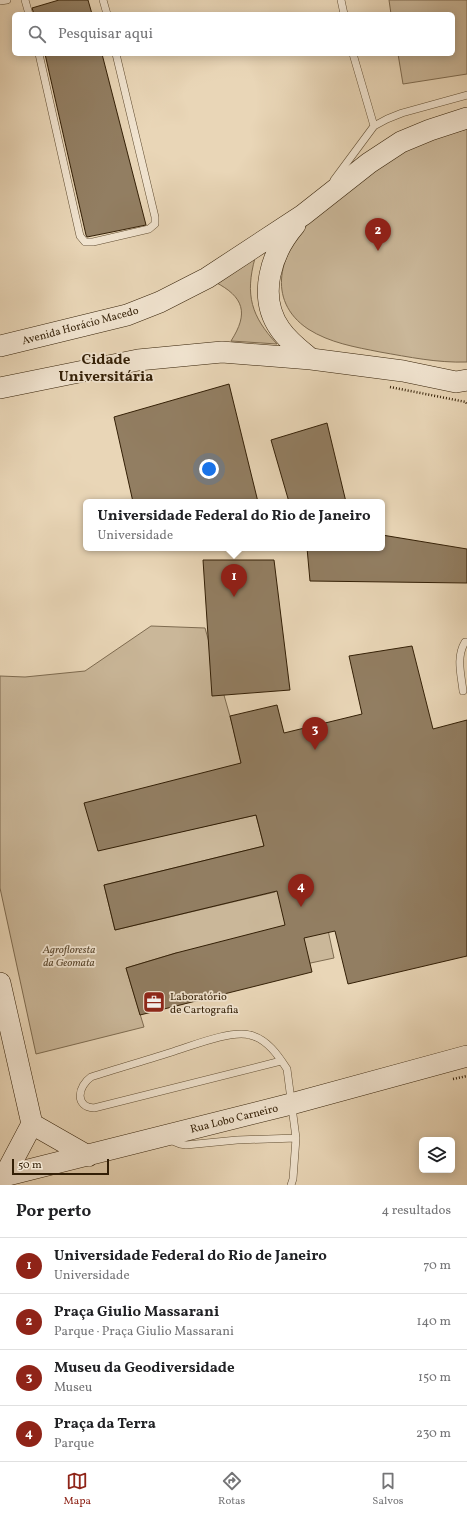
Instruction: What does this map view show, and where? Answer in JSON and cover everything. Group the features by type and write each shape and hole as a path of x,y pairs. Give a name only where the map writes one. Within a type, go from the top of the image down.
{"street":[{"path":"311,359 280,329 272,315 268,292 270,272 277,250 285,237 309,210 368,163 401,142 430,130 467,118"},
{"name":"Avenida Horácio Macedo","path":"0,346 127,315 160,302 207,278 309,210"},
{"path":"0,388 123,362 222,352 311,359 403,371 456,382 467,380"},
{"path":"0,983 32,1124 2,1177"},
{"name":"Rua Lobo Carneiro","path":"2,1177 291,1104 467,1056"},
{"path":"32,1124 88,1156"}],"lane":[{"path":"0,1 7,0"},
{"path":"26,0 29,12"},
{"path":"103,0 106,12"},
{"path":"341,0 344,12"},
{"path":"39,56 80,236 85,242 93,242 149,229 155,224 155,217 116,56"},
{"path":"354,56 374,126"},
{"path":"309,210 374,126 387,118 402,113 467,95"},
{"path":"463,691 459,659 461,649 465,642 467,642"},
{"path":"281,1061 102,1106 89,1108 81,1101 80,1094 84,1082 91,1077 233,1034 249,1034 263,1041 276,1053 287,1069 296,1138 291,1185"},
{"path":"163,1136 172,1141 186,1145 237,1140 296,1138"}],"path":[{"path":"384,386 466,402 467,404"}],"green space":[{"path":"389,0 467,0 467,74 403,84 398,56 455,56 455,12 391,12"},
{"path":"467,129 467,362 445,362 380,352 343,344 325,338 308,329 295,317 286,304 282,290 282,275 285,260 301,232 312,220 381,166 395,157 426,142"},
{"path":"255,258 251,283 252,304 261,324 277,344 231,341 240,322 241,307 238,300 232,294 215,282"},
{"name":"Agrofloresta da Geomata","path":"151,626 205,628 233,727 241,763 98,850 256,815 264,846 104,885 115,930 275,892 253,790 296,781 334,958 292,967 176,953 126,968 144,1027 36,1054 0,888 0,676 25,677 85,671"}],"building":[{"path":"59,0 88,0 91,12 33,12 32,8"},
{"path":"45,56 103,56 146,225 87,237"},
{"path":"229,384 257,499 132,499 114,417"},
{"path":"327,423 345,499 288,499 271,440"},
{"path":"385,535 467,549 467,583 310,581 307,551 385,551"},
{"path":"203,560 274,560 290,690 212,696"},
{"path":"412,646 433,729 467,720 467,956 348,984 335,931 304,938 312,972 140,1015 126,968 176,953 285,925 277,891 115,930 104,885 264,846 256,815 98,851 84,803 241,763 230,716 277,705 284,733 362,714 349,656"}],"place":[{"name":"Praça Giulio Massarani","path":"378,251"},
{"name":"Universidade Federal do Rio de Janeiro","path":"234,597"},
{"name":"Museu da Geodiversidade","path":"315,750"},
{"name":"Praça da Terra","path":"301,907"},
{"name":"Laboratório de Cartografia","path":"154,1002"}],"district":[{"name":"Cidade Universitária","path":"106,368"}]}
